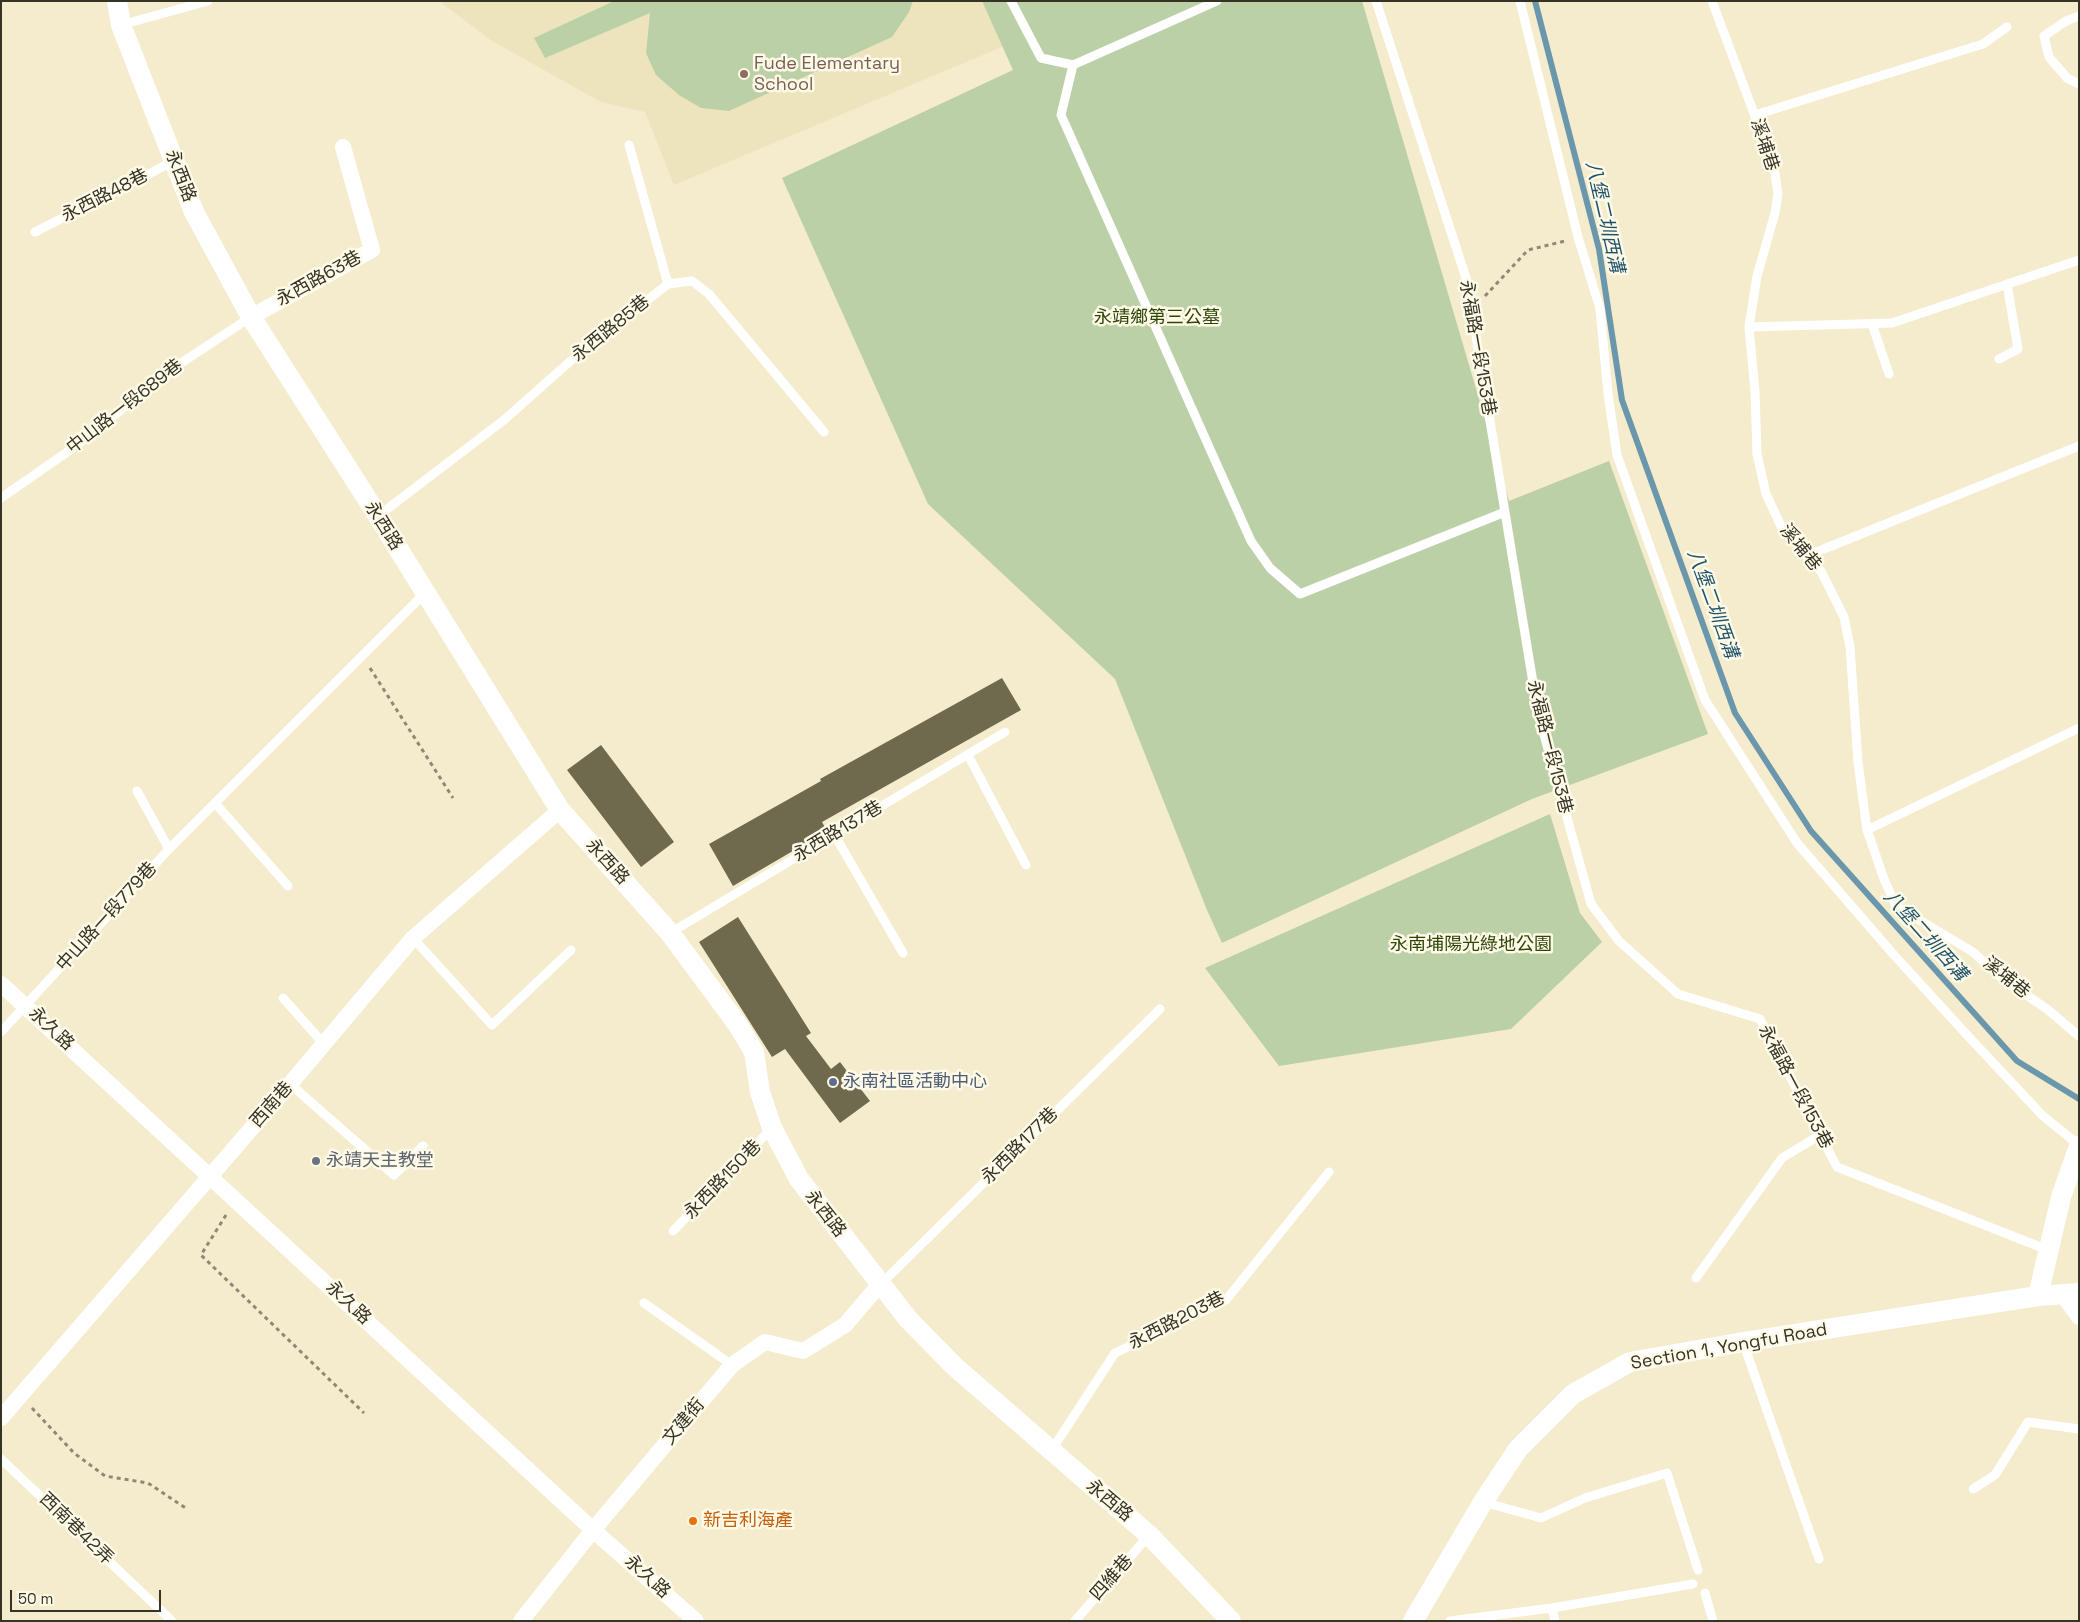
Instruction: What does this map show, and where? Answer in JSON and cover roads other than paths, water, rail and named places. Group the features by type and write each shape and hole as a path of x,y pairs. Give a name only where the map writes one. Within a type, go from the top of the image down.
{"street":[{"name":"永西路","path":"117,1 121,25 194,212 251,317 378,516 560,810 670,933 738,1025 754,1052 760,1092 772,1128 799,1180 908,1319 954,1366 1050,1452 1149,1535 1231,1621"},
{"name":"永西路63巷","path":"251,317 372,250 343,147"},
{"name":"西南巷","path":"1,1418 290,1084 413,938 560,810"},
{"name":"永久路","path":"1,984 594,1530 696,1621"},
{"path":"2038,1296 2061,1197 2079,1146"},
{"name":"文建街","path":"521,1621 594,1530 732,1365 765,1342 803,1351 845,1325 880,1284"},
{"path":"2071,1294 2079,1317"},
{"name":"Section 1, Yongfu Road","path":"1413,1621 1483,1502 1518,1449 1573,1394 1630,1362 1743,1342 2038,1296 2071,1294"}],"lane":[{"path":"121,25 208,1"},
{"path":"1011,1 1041,58 1073,65 1217,1"},
{"name":"永福路一段153巷","path":"1376,1 1467,281 1538,713 1591,904 1619,941 1678,994 1760,1019 1837,1167 2048,1250"},
{"path":"1520,1 1578,237 1600,309 1608,394 1617,455 1705,700 1797,843 1966,1035 2043,1116 2079,1146"},
{"name":"溪埔巷","path":"1712,1 1774,167 1778,194 1775,213 1757,276 1749,327 1755,392 1757,454 1766,494 1780,526 1809,555 1822,573 1844,617 1850,647 1858,762 1866,830 1896,906 1973,952 2004,980 2047,1010 2079,1036"},
{"path":"2079,16 2044,36 2049,57 2067,78 2079,84"},
{"path":"1755,115 1983,44 2007,27"},
{"path":"1073,65 1061,115 1251,541 1270,568 1300,594 1505,512"},
{"path":"629,145 668,284"},
{"name":"永西路48巷","path":"36,232 174,161"},
{"path":"1749,327 1892,323 2079,260"},
{"name":"永西路85巷","path":"378,516 504,420 575,357 668,284 692,281 710,294 824,432"},
{"path":"1999,359 2018,349 2007,284"},
{"name":"中山路一段689巷","path":"1,498 73,448 178,365 251,317"},
{"path":"1872,324 1889,374"},
{"path":"1809,555 2079,446"},
{"name":"中山路一段779巷","path":"1,1032 169,849 425,593"},
{"path":"1866,830 2079,728"},
{"name":"永西路137巷","path":"670,933 1006,732"},
{"path":"968,755 1026,865"},
{"path":"137,791 169,849"},
{"path":"216,803 288,886"},
{"path":"834,834 903,953"},
{"path":"413,938 492,1025 571,950"},
{"path":"283,998 323,1043"},
{"name":"永西路177巷","path":"880,1284 1160,1008"},
{"path":"290,1084 394,1175 423,1146"},
{"name":"永西路150巷","path":"673,1231 772,1128"},
{"path":"1696,1278 1782,1158 1820,1135"},
{"name":"永西路203巷","path":"1050,1452 1115,1353 1226,1300 1329,1172"},
{"path":"644,1303 732,1365"},
{"path":"1743,1342 1819,1559"},
{"path":"1973,1489 1995,1475 2028,1422 2079,1429"},
{"name":"西南巷42弄","path":"1,1459 172,1621"},
{"path":"1483,1502 1541,1518 1585,1498 1667,1473 1698,1570"},
{"name":"四維巷","path":"1075,1621 1149,1535"},
{"path":"1450,1621 1552,1608 1693,1584"},
{"path":"1705,1593 1713,1621"},
{"path":"1552,1608 1555,1621"}],"waterway":[{"name":"八堡二圳西溝","path":"1535,1 1599,249 1622,400 1735,713 1811,831 2017,1061 2079,1099"}],"place":[{"name":"Fude Elementary School","path":"744,74"},
{"name":"永南社區活動中心","path":"833,1082"},
{"name":"永靖天主教堂","path":"316,1161"},
{"name":"新吉利海產","path":"693,1521"}],"park label":[{"name":"永靖鄉第三公墓","path":"1157,318"},
{"name":"永南埔陽光綠地公園","path":"1471,945"}]}
